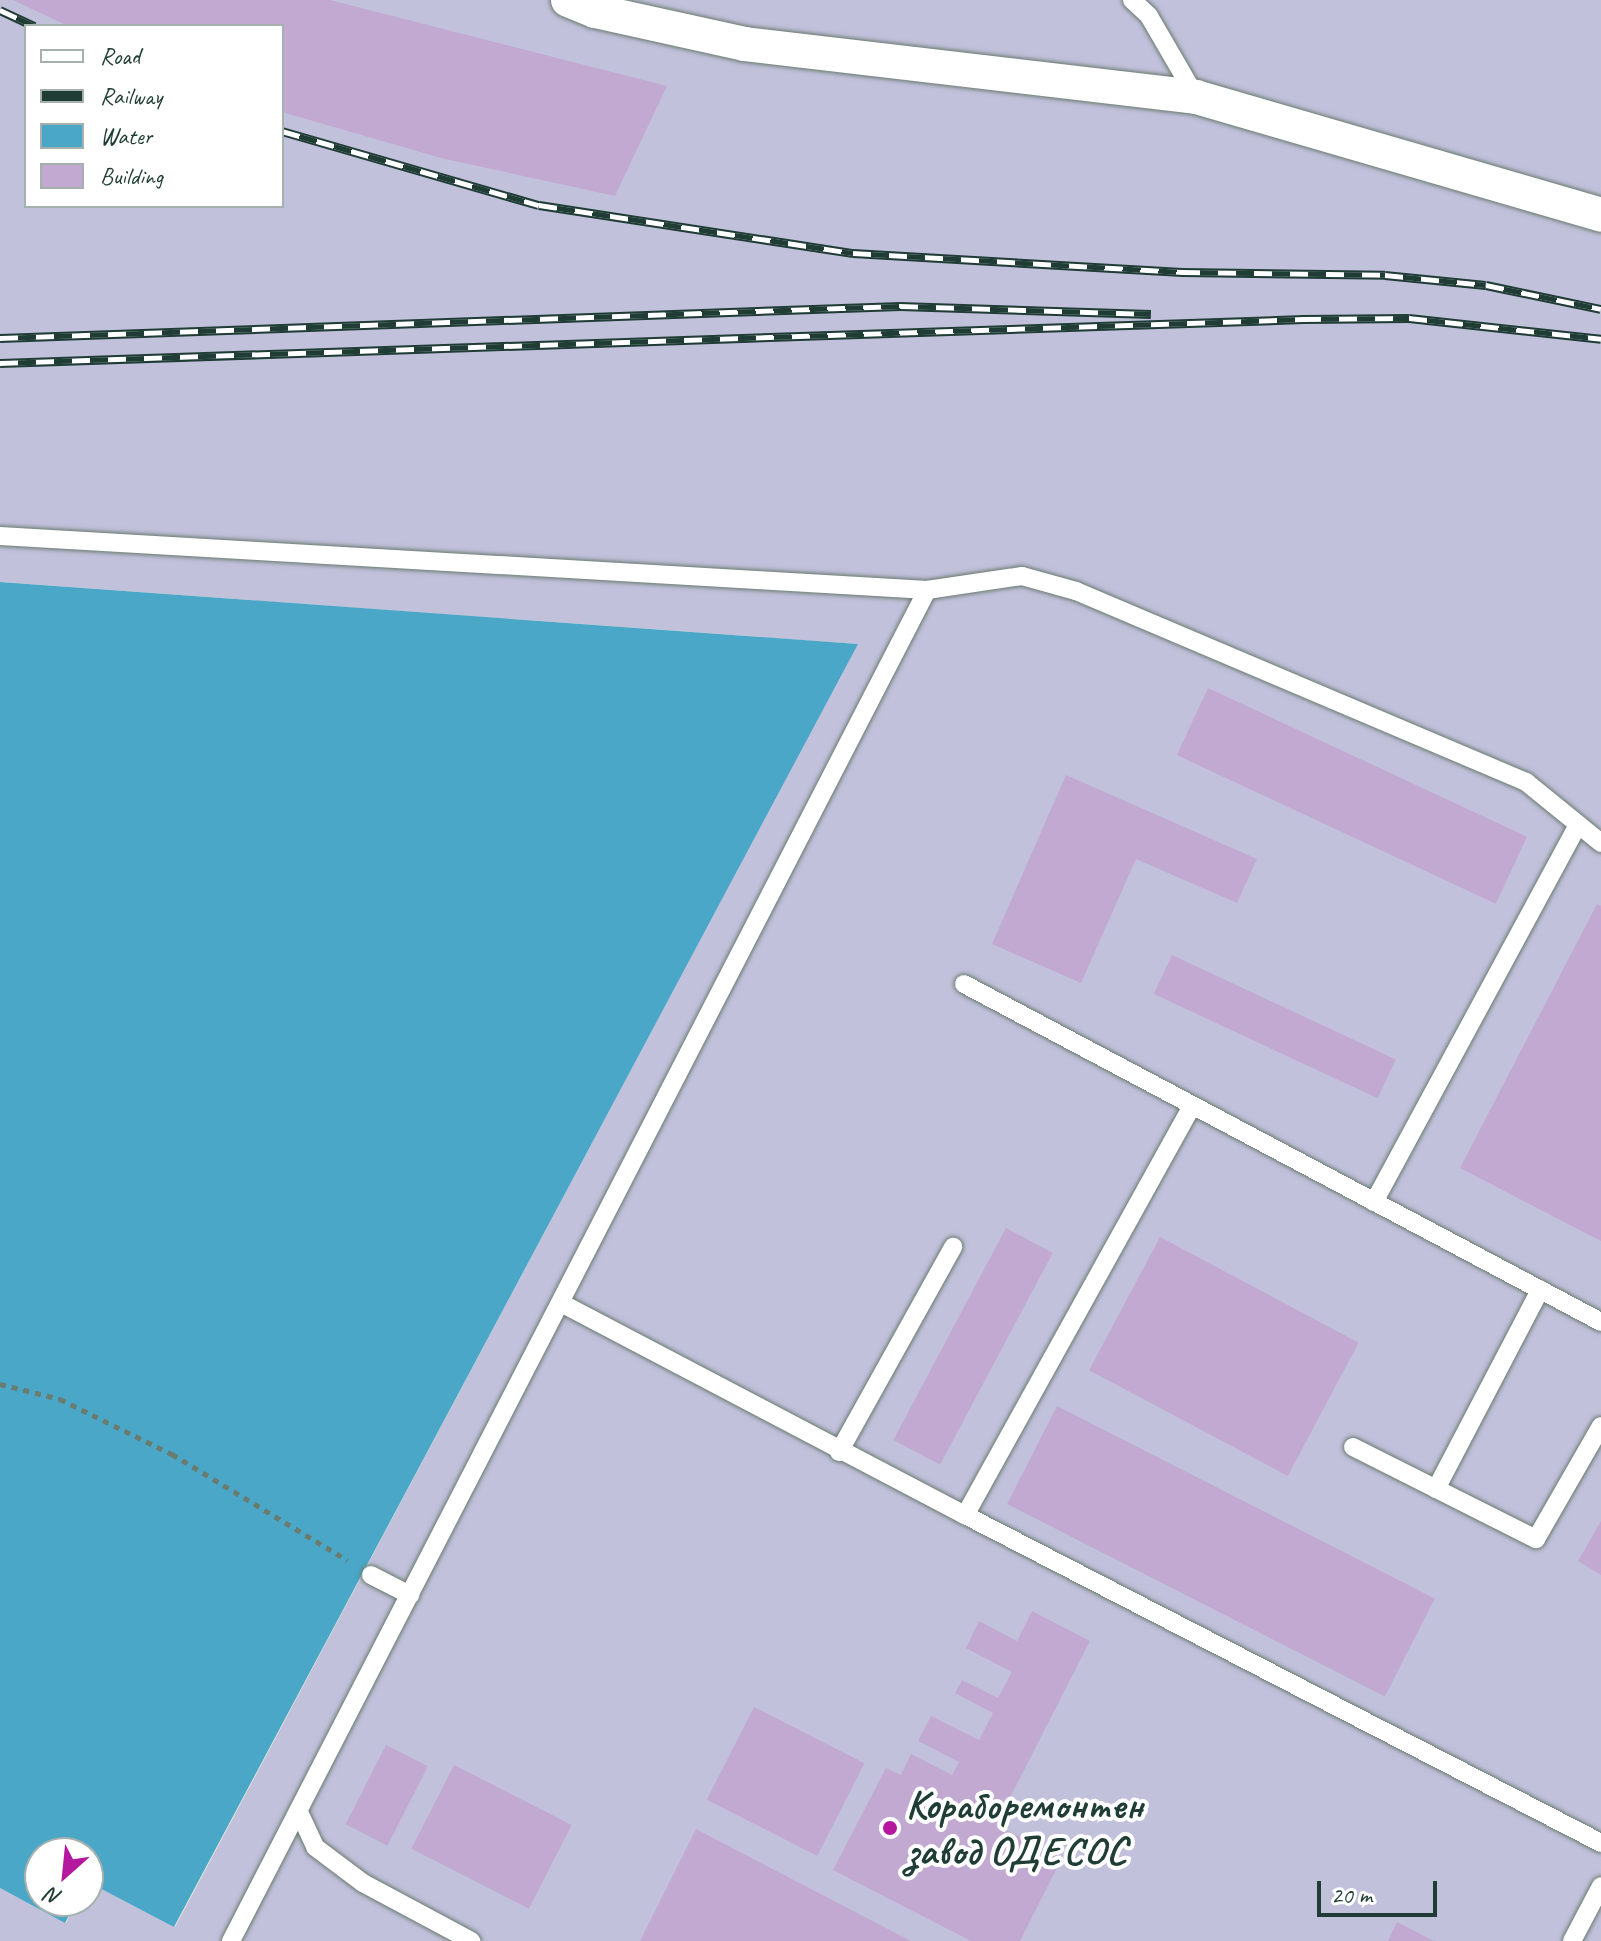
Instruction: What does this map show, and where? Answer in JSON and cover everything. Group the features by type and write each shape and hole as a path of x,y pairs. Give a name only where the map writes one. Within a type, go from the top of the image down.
{"street":[{"path":"568,0 595,11 745,44 1196,97 1601,215"}],"lane":[{"path":"1132,0 1149,16 1196,97"},
{"path":"0,536 927,590 1022,576 1076,591 1526,782 1601,843"},
{"path":"231,1941 927,590"},
{"path":"1374,1202 1578,825"},
{"path":"964,984 1601,1322"},
{"path":"965,1515 1192,1106"},
{"path":"839,1452 953,1247"},
{"path":"1436,1489 1540,1290"},
{"path":"561,1303 839,1452 1601,1843"},
{"path":"1353,1447 1536,1539 1601,1426"},
{"path":"371,1575 410,1595"},
{"path":"299,1812 315,1847 363,1883 471,1941"},
{"path":"1572,1941 1601,1886"}],"path":[{"path":"0,1384 60,1399 172,1454 371,1575"}],"shaded area":[{"path":"0,0 1601,0 1601,1941 0,1941 0,1888 24,1901 24,1917 55,1917 66,1923 69,1917 104,1917 104,1890 175,1927 857,644 0,582"}],"water":[{"path":"0,582 858,644 174,1927 104,1890 104,1837 24,1837 24,1901 0,1888"},
{"path":"54,1917 68,1917 65,1923"}],"building":[{"path":"13,0 330,0 667,86 615,196 441,158 284,113 284,24 64,24"},
{"path":"1208,688 1527,837 1496,904 1177,755"},
{"path":"1066,775 1257,859 1237,903 1136,859 1081,983 992,944"},
{"path":"1597,904 1601,906 1601,1241 1460,1168"},
{"path":"1172,955 1396,1059 1378,1098 1154,994"},
{"path":"1006,1228 1053,1253 940,1465 893,1440"},
{"path":"1160,1237 1359,1343 1288,1476 1089,1370"},
{"path":"1057,1406 1435,1598 1385,1697 1007,1504"},
{"path":"1601,1521 1601,1575 1578,1561"},
{"path":"1032,1611 1090,1641 996,1825 1062,1858 1020,1941 971,1941 833,1870 886,1768 901,1775 911,1754 952,1775 959,1762 918,1741 931,1716 979,1740 993,1713 955,1693 962,1680 998,1698 1012,1672 966,1648 979,1621 1017,1641"},
{"path":"754,1707 864,1763 817,1856 707,1800"},
{"path":"386,1745 428,1766 387,1846 346,1824"},
{"path":"454,1765 572,1825 529,1909 411,1849"},
{"path":"696,1829 911,1941 640,1941"},
{"path":"1397,1922 1434,1941 1388,1941"}],"railway":[{"path":"0,10 30,24"},
{"path":"284,132 539,205 853,253 1182,272 1385,275 1486,285 1601,309"},
{"path":"0,338 900,306 1151,314"},
{"path":"0,363 1303,319 1409,318 1601,339"}],"place":[{"name":"Кораборемонтен завод ОДЕСОС","path":"890,1828"}]}
